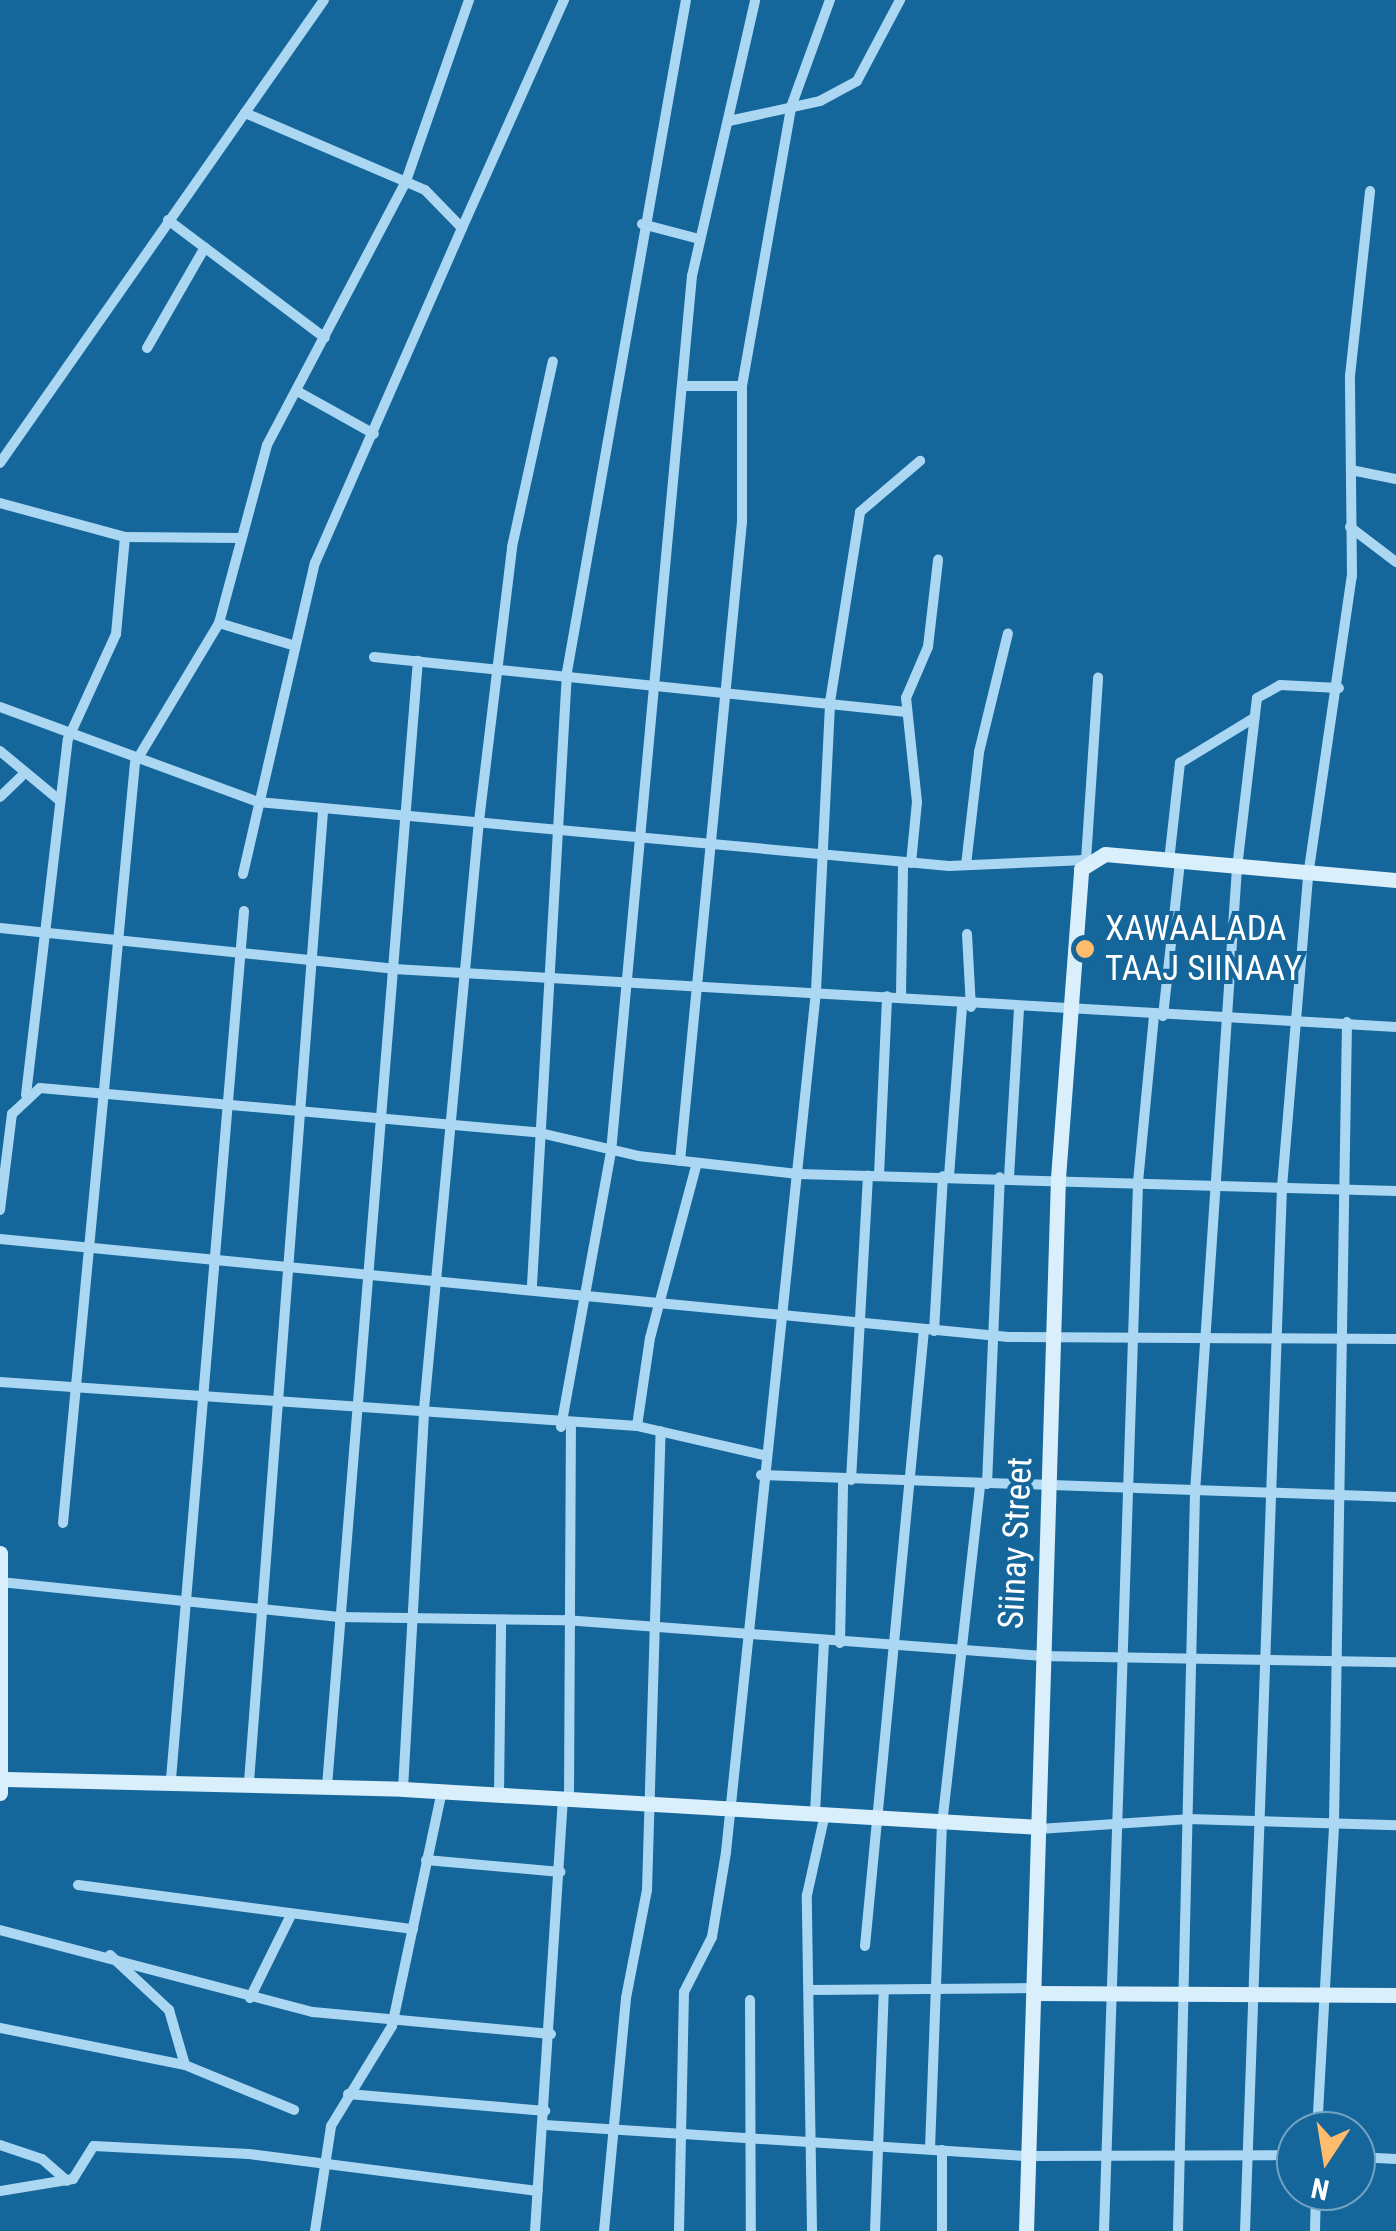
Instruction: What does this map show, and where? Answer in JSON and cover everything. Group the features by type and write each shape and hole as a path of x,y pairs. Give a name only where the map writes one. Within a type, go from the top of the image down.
{"street":[{"path":"0,463 324,0"},
{"path":"63,1524 69,1383 113,941 135,763 219,624 266,444 406,181 470,0"},
{"path":"243,874 315,563 564,0"},
{"path":"532,1285 545,974 567,672 642,224 686,0"},
{"path":"535,2231 566,1797 566,1428 610,1152 620,980 699,239 755,0"},
{"path":"680,1161 693,986 713,844 726,688 742,386 791,107 830,0"},
{"path":"729,121 791,107 858,81 900,0"},
{"path":"245,113 406,181 462,228"},
{"path":"1245,2231 1257,1992 1282,1187 1308,876 1338,688 1370,192"},
{"path":"168,220 325,338"},
{"path":"642,224 699,239"},
{"path":"146,348 205,247"},
{"path":"403,1789 424,1410 457,1128 479,821 512,547 554,361"},
{"path":"685,386 742,386"},
{"path":"297,391 374,434"},
{"path":"679,2231 678,2131 684,1992 718,1914 730,1808 760,1475 798,1174 816,991 827,856 830,702 860,512 920,461"},
{"path":"1351,470 1396,479"},
{"path":"0,503 125,537 240,538"},
{"path":"1350,527 1396,562"},
{"path":"0,1210 12,1114 26,1095 68,740 116,634 125,537"},
{"path":"901,995 907,863 917,802 906,712 928,648 938,560"},
{"path":"219,624 294,646"},
{"path":"966,865 1008,633"},
{"path":"374,657 726,688 906,712"},
{"path":"327,1786 353,1408 382,1118 402,817 418,661"},
{"path":"1086,860 1098,676"},
{"path":"1178,2231 1187,1990 1188,1818 1197,1656 1195,1492 1237,868 1254,718 1265,688 1338,688"},
{"path":"0,707 68,740 135,763 258,802 323,812 479,821 555,832 907,863 1174,862 1308,876 1396,880"},
{"path":"1104,2231 1117,1989 1114,1823 1124,1656 1127,1486 1138,1336 1138,1182 1159,1015 1180,763 1254,718"},
{"path":"0,750 21,776 59,800"},
{"path":"0,798 21,776"},
{"path":"249,1782 259,1609 306,1112 323,812"},
{"name":"Siinay Street","path":"1026,2231 1039,1828 1040,1656 1056,1340 1058,1178 1076,1010 1086,860"},
{"path":"171,1779 229,1103 248,952 244,911"},
{"path":"0,928 394,968 901,995 966,1006 1226,1020 1294,1019 1396,1027"},
{"path":"864,1946 881,1819 929,1331 966,1006 967,934"},
{"path":"840,1643 847,1480 887,996"},
{"path":"942,2231 936,2150 942,1825 966,1651 983,1484 1019,1008"},
{"path":"1318,2111 1334,1823 1334,1660 1348,1188 1340,1124 1346,1022"},
{"path":"26,1095 101,1090 457,1128 536,1132 610,1152 798,1174 1058,1178 1396,1191"},
{"path":"637,1426 660,1301 697,1163"},
{"path":"0,1239 292,1271 587,1290 781,1319 993,1336 1056,1340 1138,1336 1396,1339"},
{"path":"0,1382 69,1383 353,1408 424,1410 566,1428 637,1426 764,1455"},
{"path":"604,2231 610,2130 653,1803 662,1431"},
{"path":"760,1475 1127,1486 1272,1496 1396,1497"},
{"path":"0,1553 3,1786 171,1779 249,1782 566,1797 942,1825 1039,1828 1188,1818 1396,1825"},
{"path":"2,1582 337,1617 657,1625 824,1642 1040,1656 1268,1656 1396,1662"},
{"path":"499,1794 501,1620"},
{"path":"812,2231 814,2141 807,1895 820,1814 824,1642"},
{"path":"315,2231 323,2166 348,2094 392,2026 442,1791"},
{"path":"426,1860 560,1872"},
{"path":"78,1885 290,1917 413,1929"},
{"path":"250,1998 290,1917"},
{"path":"0,1930 110,1955 250,1998 392,2026 551,2034"},
{"path":"110,1955 168,2010 184,2065"},
{"path":"810,1990 1117,1989 1396,1995"},
{"path":"875,2231 884,1990"},
{"path":"750,2000 752,2231"},
{"path":"0,2028 184,2065 294,2110"},
{"path":"348,2094 546,2111"},
{"path":"544,2125 1030,2156 1179,2151 1276,2155"},
{"path":"0,2145 42,2159 67,2181"},
{"path":"0,2191 67,2181 94,2146 323,2166 538,2191"}],"place":[{"name":"XAWAALADA TAAJ SIINAAY","path":"1085,949"}]}
